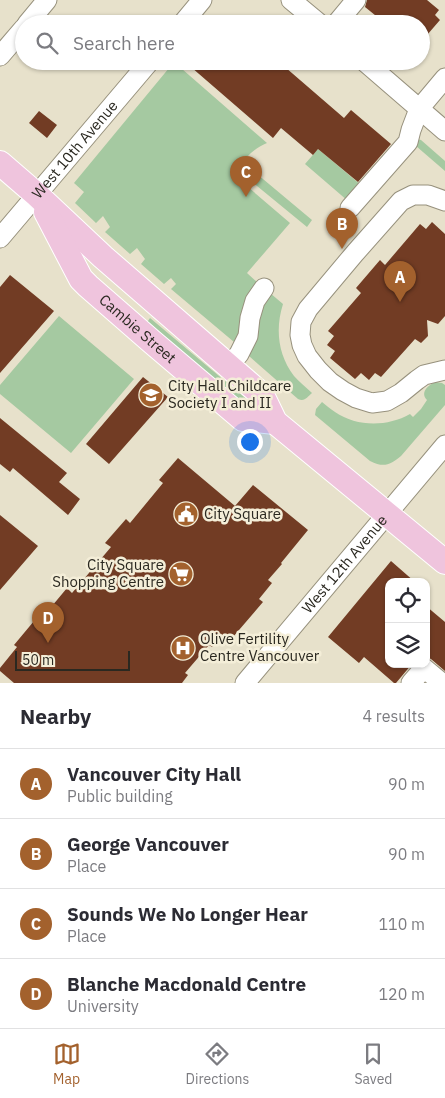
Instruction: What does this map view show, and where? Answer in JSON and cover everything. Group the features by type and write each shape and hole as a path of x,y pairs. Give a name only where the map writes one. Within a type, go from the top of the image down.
{"main road":[{"name":"Cambie Street","path":"0,164 37,195 103,257 262,395 275,422 445,562"},
{"name":"Cambie Street","path":"37,195 81,279 88,286 131,325 243,419 275,422"}],"street":[{"path":"34,15 47,0"},
{"path":"190,15 202,0"},
{"path":"292,0 310,15"},
{"path":"344,15 356,0"},
{"path":"0,56 15,38"},
{"name":"West 10th Avenue","path":"0,238 142,70"},
{"path":"375,70 445,131"},
{"path":"350,208 408,142 419,108 445,78"},
{"path":"443,372 424,375 387,402 372,403 356,398 330,382 307,356 300,335 301,322 308,309 401,201 413,195 428,195 445,201"},
{"path":"228,367 248,336 254,301 264,288"},
{"name":"West 12th Avenue","path":"245,683 445,445"},
{"path":"411,683 424,668 442,683"}],"green space":[{"path":"167,70 183,70 267,143 255,150 245,160 241,170 241,181 290,223 247,273 258,283 241,329 234,342 171,289 176,284 171,278 164,284 141,264 145,259 137,248 130,254 105,232 110,227 103,216 96,223 75,203 84,192 74,183"},
{"path":"417,139 421,140 445,161 445,171 416,146 415,142"},
{"path":"318,149 361,185 348,201 305,164"},
{"path":"257,174 312,220 307,227 251,181"},
{"path":"270,293 283,304 279,332 284,359 294,376 312,393 304,399 298,399 249,356 263,308"},
{"path":"59,316 134,379 71,453 0,394 0,385"},
{"path":"150,318 262,412 260,415 233,398 146,324"},
{"path":"435,382 445,385 445,405 401,456 387,464 383,465 370,461 315,415 316,409 322,402 344,417 362,423 382,423 410,414 413,417 427,400 424,395 425,390"}],"building":[{"path":"367,0 427,0 439,10 435,15 440,20 430,32 430,15 375,15 365,7"},
{"path":"194,70 288,70 344,118 351,110 391,144 358,182 318,149 313,155 281,128 273,138"},
{"path":"39,111 57,125 47,138 29,123"},
{"path":"432,222 445,234 445,316 438,324 427,320 428,336 421,343 415,339 381,377 375,373 369,380 361,373 355,379 330,358 335,351 327,345 334,336 328,331 361,293 356,288 380,260 385,265 420,224 426,229"},
{"path":"10,275 54,311 0,373 0,287"},
{"path":"143,377 168,397 109,464 86,444"},
{"path":"0,418 67,473 59,482 80,499 68,515 13,468 10,472 0,464"},
{"name":"City Square Shopping Centre","path":"178,458 235,506 253,485 308,530 268,580 272,583 259,599 263,602 233,637 230,634 223,642 219,639 212,647 209,645 185,673 188,675 182,683 14,683 0,671 0,668 17,647 14,645 44,609 47,612 67,588 72,593 111,547 105,543 126,519 130,523 163,483 159,480"},
{"path":"0,515 38,546 0,590"},
{"path":"391,561 410,578 385,578 385,668 409,668 396,683 364,657 359,663 328,637"},
{"path":"430,609 445,622 445,671 431,659"}],"place":[{"name":"Sounds We No Longer Hear","path":"246,197"},
{"name":"George Vancouver","path":"342,249"},
{"name":"Vancouver City Hall","path":"400,302"},
{"name":"City Hall Childcare Society I and II","path":"151,395"},
{"name":"City Square","path":"186,514"},
{"name":"City Square Shopping Centre","path":"181,574"},
{"name":"Blanche Macdonald Centre","path":"48,643"},
{"name":"Olive Fertility Centre Vancouver","path":"183,648"}]}
